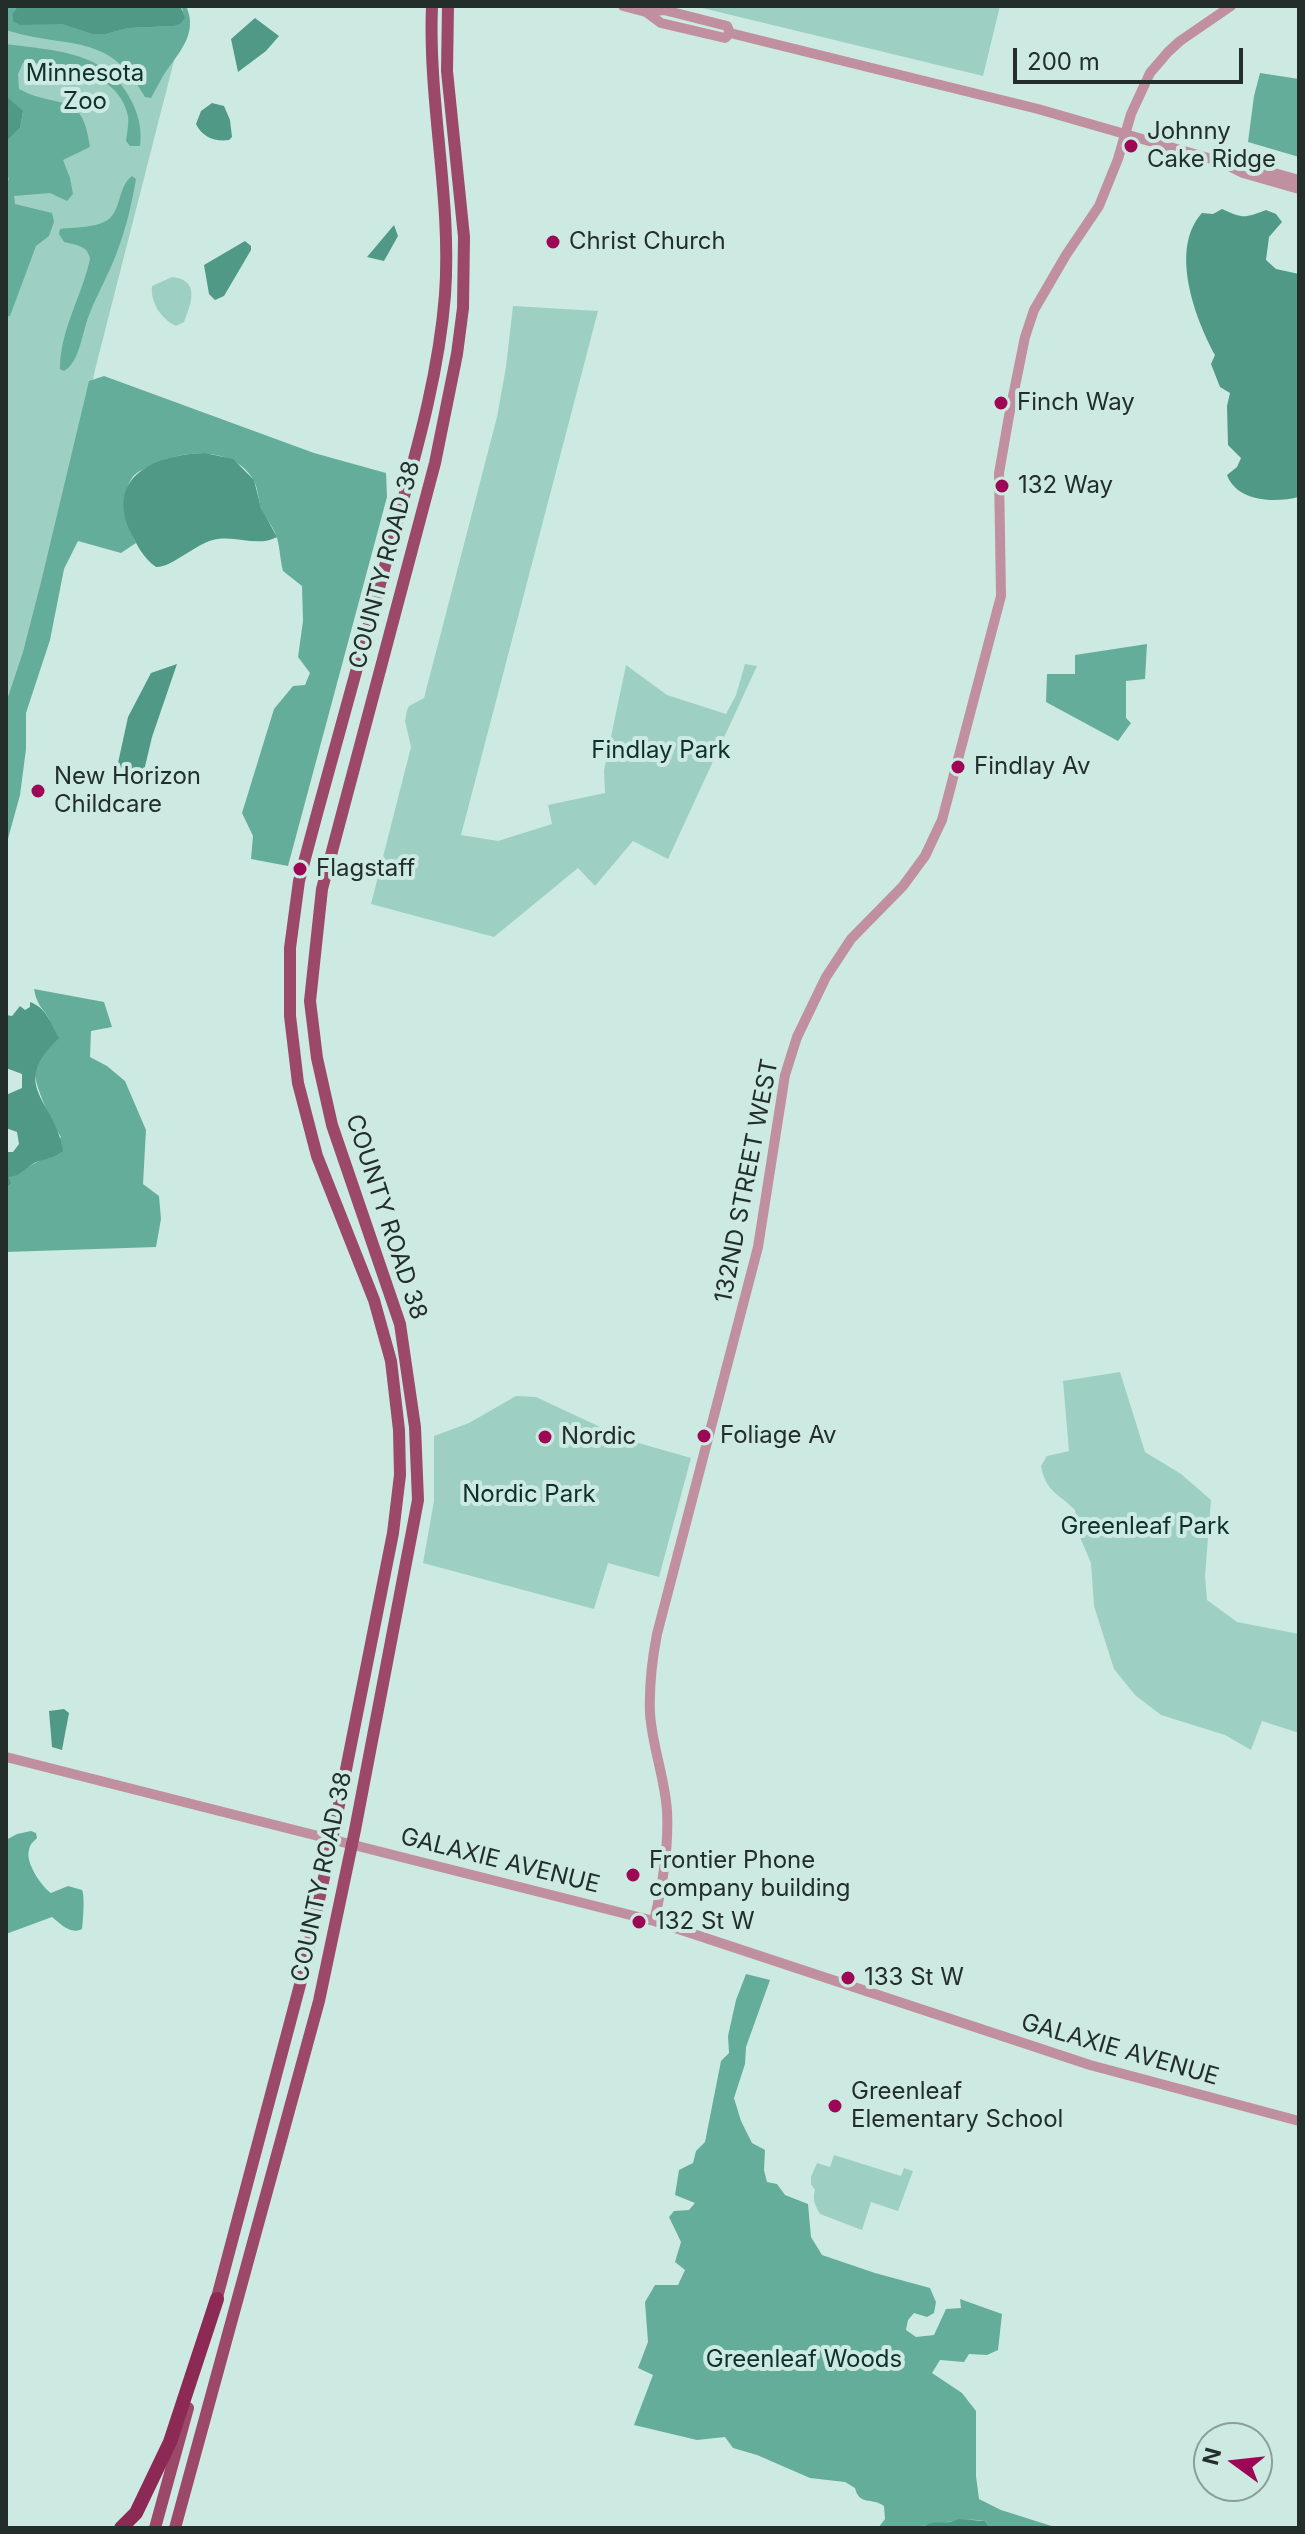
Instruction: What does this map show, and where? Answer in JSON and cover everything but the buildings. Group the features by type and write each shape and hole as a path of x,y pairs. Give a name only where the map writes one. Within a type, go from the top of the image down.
{"highway":[{"path":"121,2528 136,2513 170,2442 217,2299"}],"main road":[{"name":"COUNTY ROAD 38","path":"155,2528 301,1981 393,1533 400,1475 399,1430 387,1344 374,1300 317,1156 298,1083 290,1016 290,948 299,881 428,404 440,339 447,255 446,211 432,66 432,6"},
{"name":"COUNTY ROAD 38","path":"175,2528 319,2001 418,1500 417,1451 400,1324 332,1125 317,1058 310,1001 322,889 452,390 463,296 464,237 447,71 448,6"}],"street":[{"path":"623,6 646,12 661,23 725,38 730,33 1038,109 1222,162 1299,180"},
{"name":"132ND STREET WEST","path":"654,1921 668,1844 667,1808 650,1715 652,1662 758,1247 785,1075 797,1037 826,977 851,939 903,886 925,856 942,820 1001,596 999,473 1025,337 1034,310 1099,206 1140,92 1159,62 1180,41 1231,6"},
{"path":"1222,162 1243,173 1299,189"},
{"path":"413,460 435,463"},
{"name":"GALAXIE AVENUE","path":"6,1757 654,1921 1090,2065 1299,2121"}],"green space":[{"name":"Minnesota Zoo","path":"6,6 188,6 95,370 6,758"},
{"path":"6,6 18,6 12,14 13,21 61,24 92,34 106,34 128,28 173,26 183,10 180,6 186,6 190,26 185,43 151,98 145,97 116,61 101,52 6,30"},
{"path":"694,6 1000,6 983,76"},
{"path":"6,44 80,57 110,73 123,86 133,104 141,135 140,146 130,146 126,141 128,116 122,101 101,79 70,68 23,63 18,74 19,89 75,109 87,129 90,147 63,160 73,194 67,201 50,193 14,196 15,204 52,213 54,222 49,236 36,246 10,316 6,317 6,184 9,179 6,175 6,142 20,128 23,112 6,96"},
{"path":"1260,73 1299,79 1299,157 1248,142"},
{"path":"132,176 136,179 120,243 89,315 74,361 64,371 60,369 67,327 90,259 84,248 64,242 59,234 60,229 106,221 115,212 124,186"},
{"path":"172,277 187,283 192,294 184,322 176,326 158,309 152,292 152,286"},
{"name":"Findlay Park","path":"513,306 598,311 461,835 498,841 552,824 548,805 605,793 604,770 626,665 667,695 726,714 736,695 745,664 757,666 668,859 633,841 595,886 578,868 494,937 371,904 411,747 405,721 407,710 424,698 497,417"},
{"path":"104,376 314,453 386,473 387,497 288,866 251,859 253,836 242,813 274,709 293,686 305,685 310,673 298,657 303,621 302,586 283,571 276,535 261,508 253,479 233,461 206,454 164,460 141,470 132,478 125,502 127,519 136,543 121,553 78,541 64,569 50,640 26,713 26,749 20,795 6,846 6,703 23,652 89,381"},
{"path":"1147,644 1145,679 1126,681 1126,718 1131,723 1118,741 1046,702 1047,674 1075,674 1075,655"},
{"path":"34,989 104,1002 112,1027 91,1031 90,1057 125,1081 146,1130 143,1184 159,1196 161,1219 156,1247 6,1252 6,1188 12,1184 9,1177 39,1161 61,1137 44,1103 35,1074 51,1029"},
{"name":"Greenleaf Park","path":"1120,1372 1145,1452 1181,1474 1211,1500 1205,1576 1207,1600 1237,1622 1299,1634 1299,1733 1262,1721 1251,1750 1225,1735 1161,1715 1135,1695 1114,1669 1094,1606 1091,1563 1079,1535 1075,1510 1049,1487 1041,1466 1047,1456 1069,1451 1063,1381"},
{"name":"Nordic Park","path":"516,1396 536,1397 628,1440 691,1458 659,1577 608,1563 594,1609 423,1563 434,1501 434,1436 469,1423"},
{"path":"31,1831 36,1833 37,1838 29,1848 29,1861 43,1885 51,1893 68,1886 82,1890 82,1929 70,1930 52,1917 6,1934 6,1840"},
{"name":"Greenleaf Woods","path":"746,1974 770,1980 746,2047 745,2064 734,2098 752,2143 765,2150 767,2182 777,2184 785,2195 808,2204 811,2237 822,2255 930,2288 936,2302 934,2313 927,2317 914,2313 908,2320 906,2330 916,2337 934,2335 946,2309 961,2308 960,2299 1002,2314 998,2350 987,2355 969,2354 964,2362 940,2360 932,2373 962,2393 976,2411 979,2499 1001,2510 1058,2528 990,2528 985,2521 969,2520 922,2528 878,2528 885,2519 884,2506 863,2499 855,2488 845,2482 810,2478 733,2448 725,2437 697,2440 634,2425 653,2375 638,2368 648,2342 645,2302 655,2285 678,2285 685,2270 675,2262 681,2242 669,2217 674,2211 689,2210 695,2203 675,2195 679,2170 693,2163 696,2151 705,2142 721,2061 729,2053 728,2036"},
{"path":"834,2155 901,2176 904,2168 913,2171 898,2211 871,2202 862,2230 820,2214 814,2202 815,2190 811,2177 817,2163 830,2167"}],"shaded area":[{"path":"18,6 180,6 185,18 173,26 128,28 92,34 61,24 20,25 13,21 12,14"},
{"path":"255,18 279,36 266,51 238,72 231,39"},
{"path":"6,96 23,111 20,128 6,142"},
{"path":"212,103 224,106 230,120 232,137 229,140 210,138 196,124 201,111"},
{"path":"1222,209 1244,216 1266,210 1276,214 1282,222 1269,237 1266,260 1276,269 1299,274 1299,497 1268,500 1248,495 1239,491 1227,475 1237,467 1241,458 1228,445 1227,406 1230,393 1220,387 1211,364 1215,355 1193,303 1186,264 1192,228 1202,213 1213,214"},
{"path":"394,225 398,236 384,261 367,257"},
{"path":"245,241 251,250 224,296 215,300 209,294 204,265"},
{"path":"205,453 233,459 254,480 261,508 277,537 262,541 213,540 169,564 156,567 138,546 124,512 130,482 140,471 154,463 187,454"},
{"path":"177,664 152,737 143,775 135,788 118,763 128,717 151,673"},
{"path":"30,1002 44,1012 59,1038 44,1055 37,1069 36,1082 59,1134 63,1151 9,1177 12,1184 6,1188 6,1152 13,1152 19,1144 17,1132 6,1128 6,1095 22,1088 22,1074 6,1068 6,1015 12,1016 20,1006 25,1010 30,1007"},
{"path":"64,1709 69,1713 62,1750 52,1747 49,1711"},
{"path":"958,2519 985,2521 990,2528 922,2528 931,2523"}],"place":[{"name":"Johnny Cake Ridge","path":"1131,146"},
{"name":"Christ Church","path":"553,242"},
{"name":"Finch Way","path":"1001,403"},
{"name":"132 Way","path":"1002,486"},
{"name":"Findlay Av","path":"958,767"},
{"name":"New Horizon Childcare","path":"38,791"},
{"name":"Flagstaff","path":"300,869"},
{"name":"Foliage Av","path":"704,1436"},
{"name":"Nordic","path":"545,1437"},
{"name":"Frontier Phone company building","path":"633,1875"},
{"name":"132 St W","path":"639,1922"},
{"name":"133 St W","path":"848,1978"},
{"name":"Greenleaf Elementary School","path":"835,2106"}]}
